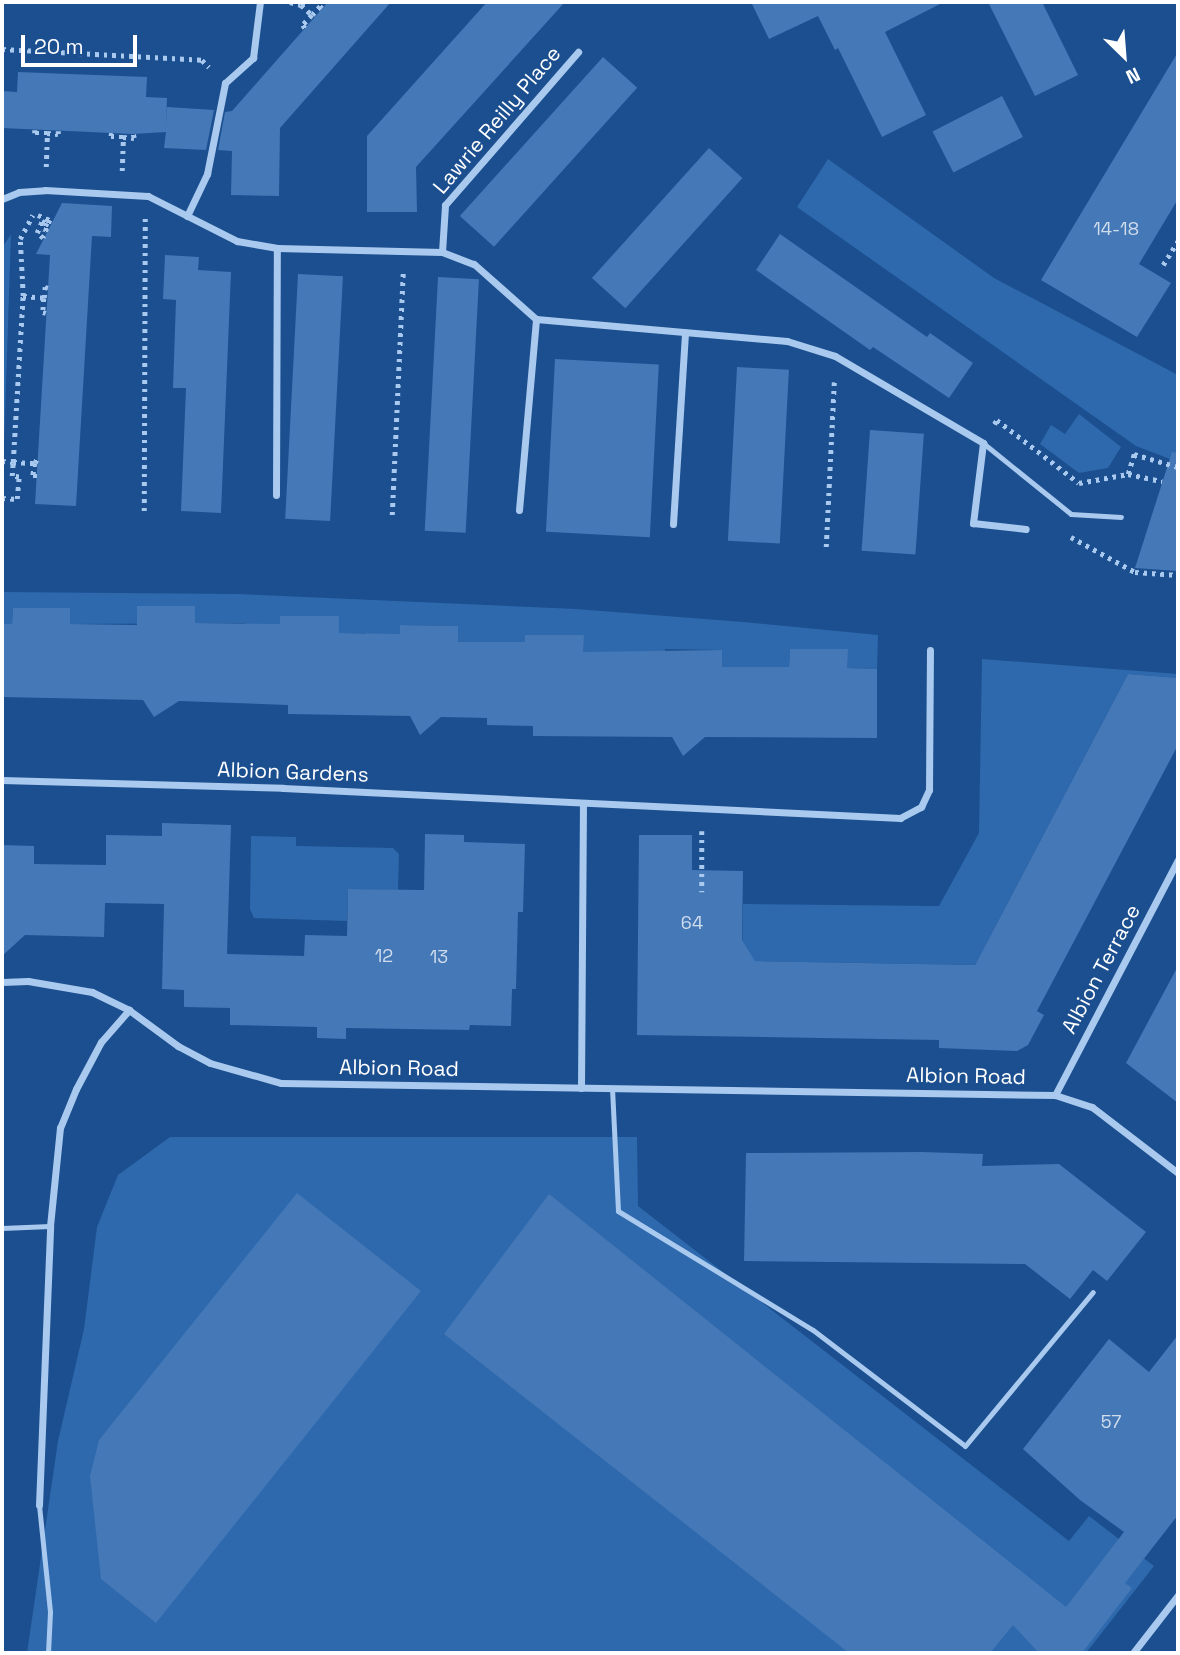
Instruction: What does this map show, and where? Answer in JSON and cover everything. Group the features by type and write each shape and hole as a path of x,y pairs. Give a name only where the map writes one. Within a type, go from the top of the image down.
{"street":[{"path":"187,216 207,174 225,83 253,58 260,2"},
{"name":"Lawrie Reilly Place","path":"442,252 445,205 578,52"},
{"path":"2,199 19,192 46,190 148,196 237,241 277,248 442,252 474,264 536,319 787,341 835,356 983,443 974,523 1026,529"},
{"path":"275,495 277,248"},
{"path":"519,510 536,319"},
{"path":"673,524 685,332"},
{"name":"Albion Gardens","path":"2,780 283,788 900,818 915,812 926,799 929,790 930,650"},
{"path":"581,1088 583,803"},
{"name":"Albion Terrace","path":"1055,1094 1178,860"},
{"name":"Albion Road","path":"2,982 28,981 92,992 129,1010 178,1045 210,1063 281,1083 1055,1094 1092,1107 1178,1173"},
{"path":"39,1505 50,1226 61,1128 76,1088 101,1042 129,1010"},
{"path":"1133,1653 1178,1595"}],"lane":[{"path":"983,443 1071,514 1121,517"},
{"path":"612,1088 618,1211 813,1330 965,1446 1093,1292"},
{"path":"2,1228 50,1226"},
{"path":"39,1505 50,1612 48,1653"}],"path":[{"path":"290,2 302,3 312,15"},
{"path":"305,28 303,25 320,6 322,8"},
{"path":"2,50 202,60 225,83"},
{"path":"35,130 58,134 58,131"},
{"path":"2,498 17,499 19,477 12,476 23,296 20,239 46,190 47,133"},
{"path":"112,133 111,137 134,138 133,134"},
{"path":"122,156 123,137"},
{"path":"144,511 143,225 148,196"},
{"path":"34,214 50,220 43,238 37,233 42,221 47,223 44,232"},
{"path":"1164,265 1178,241"},
{"path":"392,515 404,251"},
{"path":"46,313 43,313 44,298 45,288 48,288"},
{"path":"23,296 44,298"},
{"path":"826,547 835,356"},
{"path":"983,443 997,420 1079,483 1128,474 1162,481"},
{"path":"1128,474 1134,454 1178,467"},
{"path":"37,476 33,476 38,456"},
{"path":"2,461 35,463"},
{"path":"1026,529 1063,533 1135,572 1178,575"},
{"path":"702,810 702,892"}],"shaded area":[{"path":"828,159 994,278 1178,375 1178,462 1136,446 797,207"},
{"path":"11,234 4,446 2,446 2,248"},
{"path":"1079,414 1121,447 1108,468 1079,473 1040,444 1051,425 1065,434"},
{"path":"2,592 237,594 576,609 743,622 878,635 877,669 847,668 847,649 790,649 789,668 722,668 721,650 665,649 664,667 583,652 583,635 526,635 526,650 487,642 458,642 458,626 400,625 400,643 365,642 365,633 339,633 339,616 281,616 280,633 243,623 70,624 13,608 12,624 2,624"},
{"path":"982,659 1178,674 1178,678 1128,674 975,965 742,961 743,904 939,906 979,833"},
{"path":"251,836 296,837 296,846 393,848 399,854 398,890 348,889 347,921 254,918 250,909"},
{"path":"170,1137 637,1137 638,1206 1069,1541 1089,1516 1154,1566 1086,1653 27,1653 58,1441 84,1329 97,1227 118,1175"}],"building":[{"path":"328,2 391,2 280,128 279,196 231,195 232,151 218,150 225,112 232,111"},
{"path":"487,2 565,2 416,167 417,212 367,212 367,136"},
{"path":"751,2 944,2 885,32 926,115 882,137 838,48 835,50 818,16 769,39"},
{"path":"988,2 1042,2 1078,75 1035,96"},
{"path":"1178,52 1178,199 1139,264 1171,283 1137,337 1041,280"},
{"path":"603,57 637,88 494,247 460,216"},
{"path":"18,72 147,77 146,97 167,98 166,126 167,107 214,110 206,150 164,148 166,132 133,134 2,128 2,91 17,92"},
{"path":"1002,96 1023,137 953,172 933,131"},
{"path":"709,148 742,178 625,308 592,278"},
{"path":"62,203 112,206 111,237 92,236 76,506 35,504 50,255 36,254"},
{"path":"780,234 927,337 930,333 973,363 949,398 873,347 870,350 756,270"},
{"path":"165,255 199,257 198,270 231,272 221,513 181,511 186,388 173,388 176,300 163,299"},
{"path":"298,274 343,276 330,521 285,519"},
{"path":"438,277 479,279 466,533 425,531"},
{"path":"555,359 659,364 650,537 546,532"},
{"path":"737,367 789,370 780,543 728,541"},
{"path":"870,430 924,434 915,554 862,551"},
{"path":"1172,452 1178,453 1178,571 1135,568"},
{"path":"137,606 195,606 195,623 280,624 280,616 339,616 339,633 400,634 400,625 458,626 458,642 525,642 525,635 584,635 583,652 722,650 722,667 789,667 790,649 848,649 847,668 877,669 877,738 705,737 683,756 672,737 533,736 533,726 487,725 487,718 441,717 420,735 410,716 288,714 288,705 179,701 154,717 143,700 2,697 2,624 12,624 13,608 70,608 70,624 137,625"},
{"path":"1128,674 1178,678 1178,745 1037,1011 1044,1015 1028,1045 1017,1051 939,1048 939,1040 637,1035 639,835 692,835 692,870 743,871 742,940 755,961 975,965"},
{"path":"162,823 231,825 227,954 304,956 305,935 347,936 348,889 424,890 425,834 464,835 464,842 525,844 523,912 518,912 516,989 512,989 511,1026 470,1025 469,1030 346,1028 346,1039 317,1038 317,1027 230,1025 230,1008 184,1007 184,990 162,989 164,904 105,903 104,937 25,935 2,956 2,845 34,846 34,864 106,865 106,835 162,836"},
{"path":"1178,966 1178,1103 1126,1063"},
{"path":"746,1153 983,1154 982,1166 1059,1164 1146,1232 1107,1281 1093,1270 1070,1299 1025,1264 744,1261"},
{"path":"297,1193 421,1291 156,1623 101,1579 90,1476 99,1440"},
{"path":"549,1194 1066,1607 1124,1532 1080,1500 1023,1449 1109,1339 1149,1372 1178,1335 1178,1515 1125,1583 1132,1588 1082,1653 1039,1653 1013,1625 990,1653 849,1653 444,1334"}]}
